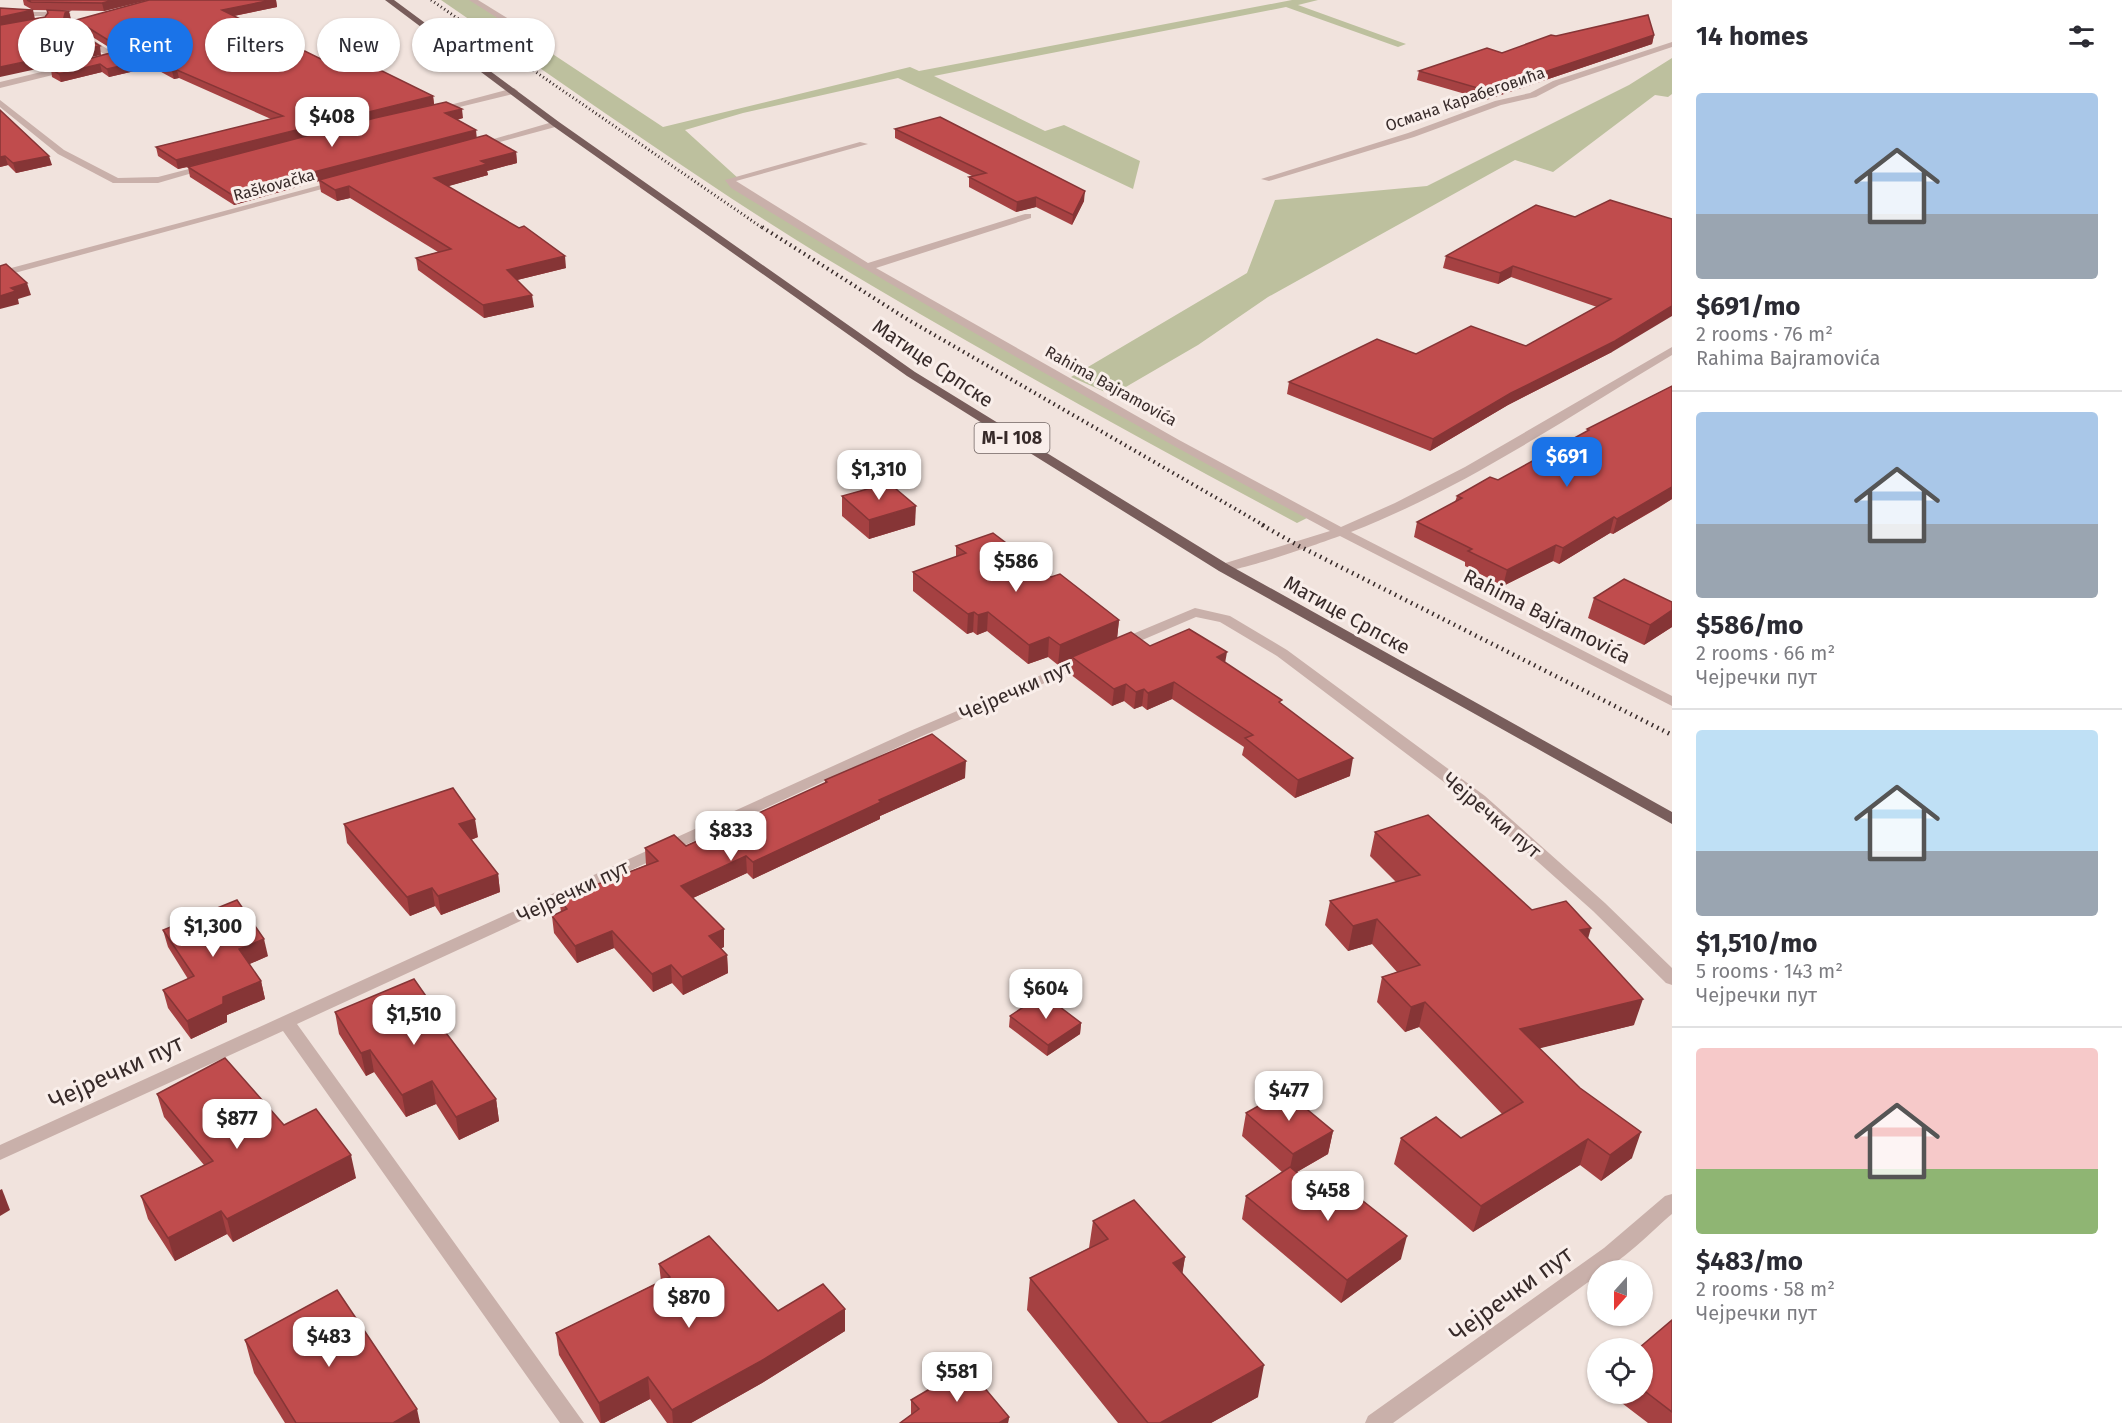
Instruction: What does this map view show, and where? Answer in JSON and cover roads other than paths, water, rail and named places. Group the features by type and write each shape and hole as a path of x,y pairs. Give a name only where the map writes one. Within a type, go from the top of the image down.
{"main road":[{"name":"Матице Српске","path":"389,0 556,124 911,374 1224,568 1672,819"}],"street":[{"path":"473,0 502,18"},
{"path":"0,14 104,15"},
{"path":"78,18 104,15"},
{"path":"93,18 104,15"},
{"name":"Османа Карабеговића","path":"1266,179 1411,135 1498,103 1533,95 1556,83 1672,44"},
{"path":"95,45 114,57 95,62"},
{"path":"0,85 52,72"},
{"path":"422,113 514,91"},
{"path":"0,104 62,152 116,181 158,180 222,163"},
{"path":"465,149 556,124"},
{"name":"Rahima Bajramovića","path":"863,144 730,180 734,186 867,267 1175,443 1341,532 1672,702"},
{"name":"Raškovačka","path":"0,274 352,179"},
{"path":"867,267 1028,216"},
{"path":"1224,568 1341,532 1400,507 1672,350"},
{"name":"Чејречки пут","path":"0,1153 915,734 1195,612 1225,619 1282,652 1479,800 1599,907 1672,979"},
{"path":"286,1022 573,1423"},
{"name":"Чејречки пут","path":"1376,1423 1611,1254 1672,1202"}],"railway":[{"path":"431,0 764,229"},
{"path":"762,227 910,321 1265,526"},
{"path":"1262,525 1299,546 1672,735"}]}
